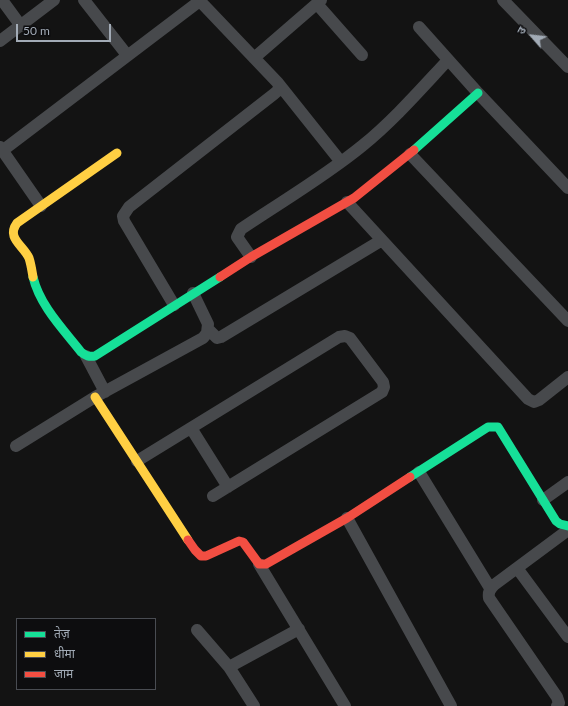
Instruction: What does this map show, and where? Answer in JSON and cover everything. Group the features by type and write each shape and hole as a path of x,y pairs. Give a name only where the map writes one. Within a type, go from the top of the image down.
{"street":[{"path":"2,0 21,26"},
{"path":"0,41 54,0"},
{"path":"84,0 128,55"},
{"path":"41,206 1,149 200,0 278,84 341,162"},
{"path":"503,0 568,67"},
{"path":"254,58 319,2 362,55"},
{"path":"419,27 478,93 568,188"},
{"path":"250,257 237,237 240,230 361,147 388,123 448,60"},
{"path":"174,305 124,221 123,216 130,207 278,91 278,84"},
{"path":"86,356 94,356 250,257 347,202 376,182 410,154 478,93"},
{"path":"117,153 17,223 13,227 11,233 28,258 36,286 44,303 81,352 86,356 100,395 137,461 198,554 206,556 239,541 243,542 259,564 345,706"},
{"path":"410,154 568,322"},
{"path":"347,202 518,388 532,401 534,402 539,400 568,377"},
{"path":"208,329 217,338 221,337 382,240"},
{"path":"16,446 100,395 196,342 207,333 208,324 193,293"},
{"path":"137,461 339,337 345,336 350,338 382,382 384,387 382,392 213,496"},
{"path":"259,564 266,564 347,518 488,427 498,427 556,521 560,524 568,526"},
{"path":"191,428 228,487"},
{"path":"419,472 490,588"},
{"path":"544,500 568,482"},
{"path":"347,518 451,706"},
{"path":"557,706 559,703 557,697 489,598 488,594 490,588 568,530"},
{"path":"517,568 568,637"},
{"path":"229,667 299,629"},
{"path":"197,630 229,667 254,706"}],"traffic: fast":[{"path":"414,150 478,93"},
{"path":"33,277 36,288 53,317 81,352 91,356 95,356 220,277"},
{"path":"410,477 488,427 498,427 556,521 560,524 568,526"}],"traffic: slow":[{"path":"33,277 29,258 14,237 14,228 17,223 117,153"},
{"path":"95,397 188,540"}],"traffic: jam":[{"path":"220,277 251,257 354,198 414,150"},
{"path":"188,540 201,556 206,556 239,541 243,542 259,564 266,564 347,518 410,477"}]}
